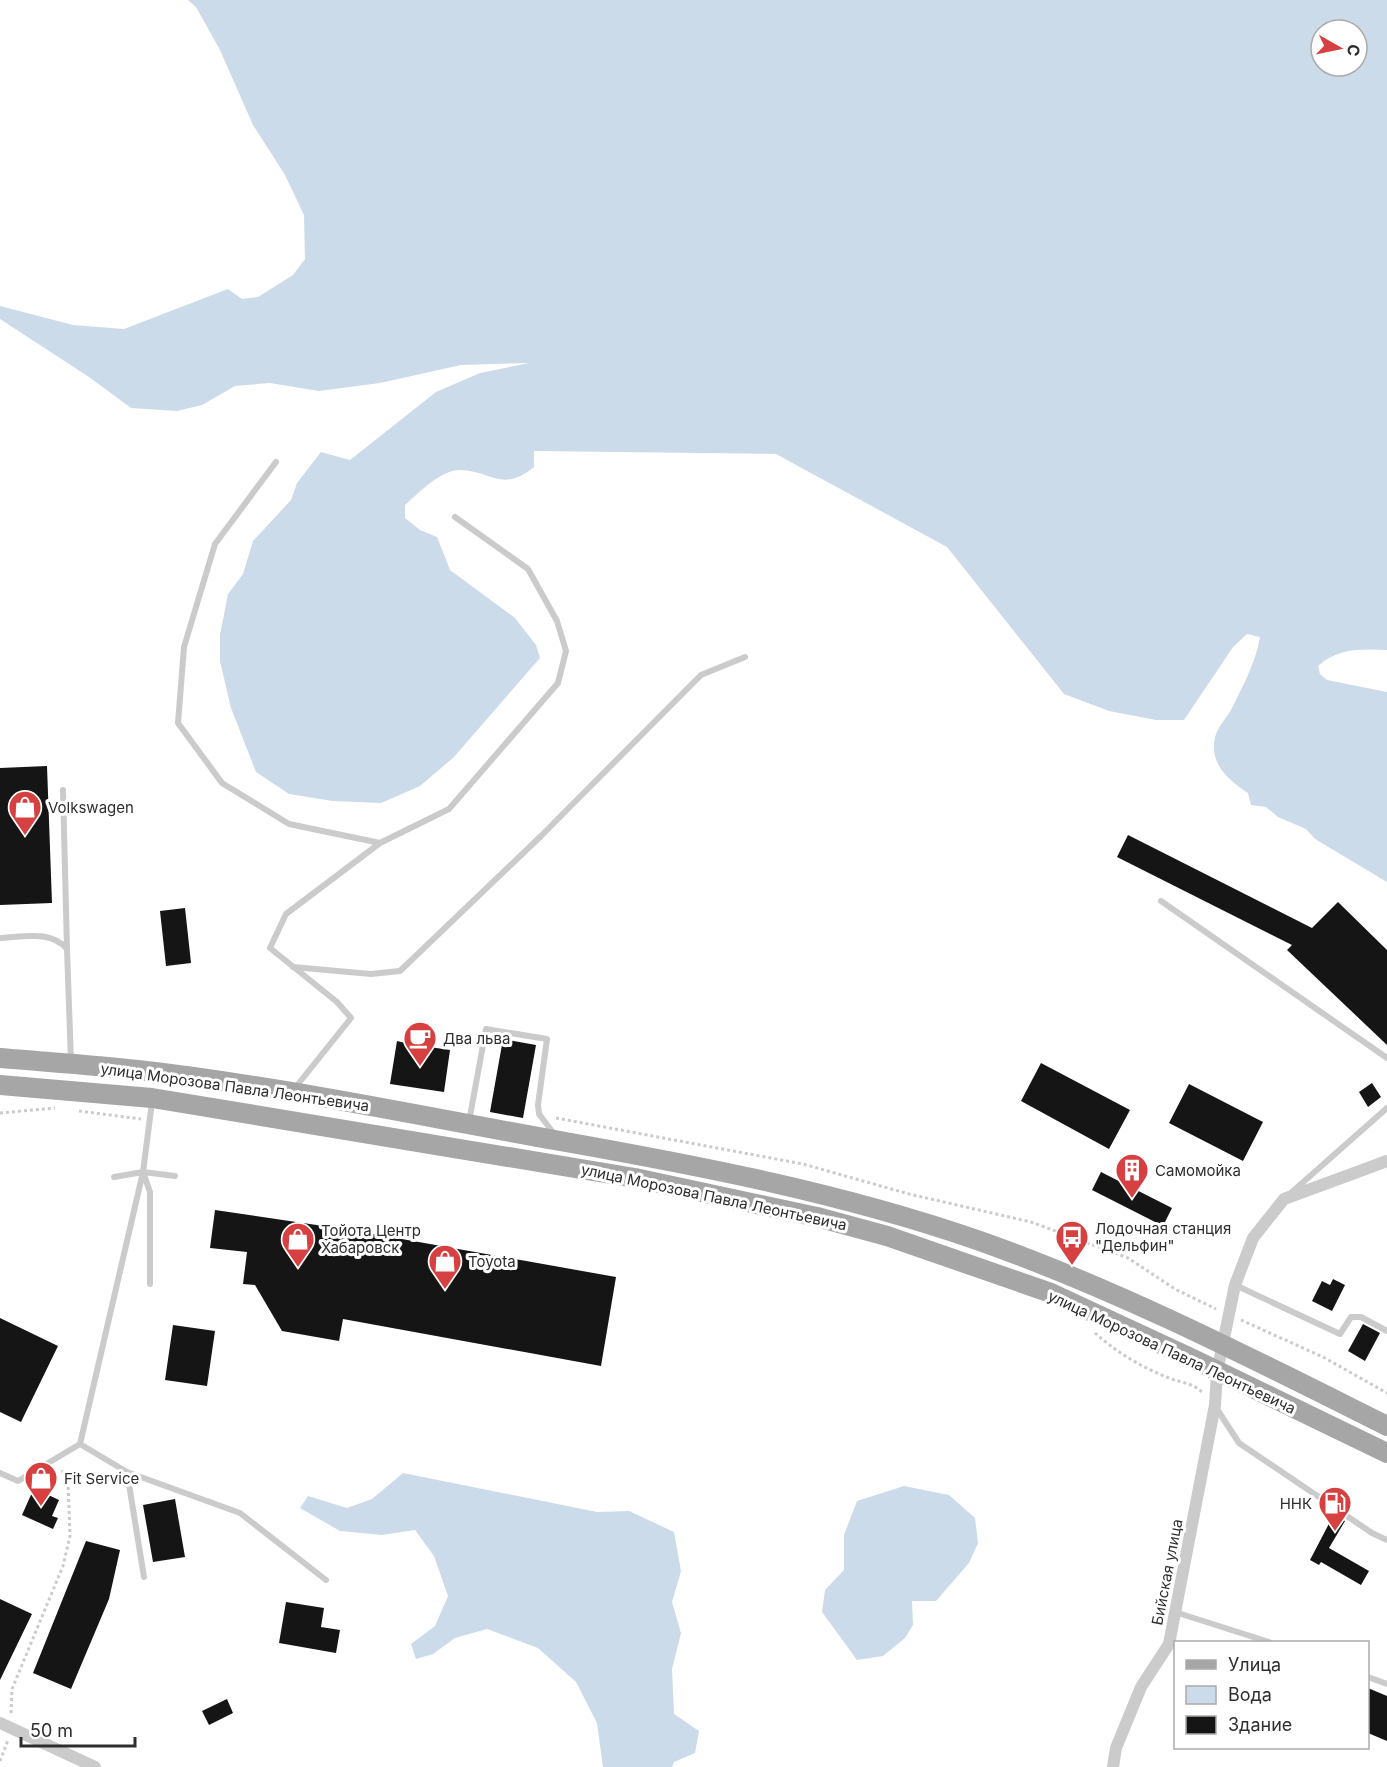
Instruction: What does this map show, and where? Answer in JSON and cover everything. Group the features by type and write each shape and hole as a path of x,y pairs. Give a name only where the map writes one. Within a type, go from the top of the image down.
{"main road":[{"name":"улица Морозова Павла Леонтьевича","path":"0,1058 139,1071 457,1122 744,1175 905,1217 1006,1251 1103,1289 1223,1344 1387,1426"},
{"name":"улица Морозова Павла Леонтьевича","path":"0,1085 152,1098 635,1178 827,1219 887,1236 1051,1293 1387,1453"}],"street":[{"path":"1284,1199 1387,1161"},
{"name":"Бийская улица","path":"1113,1767 1116,1748 1141,1687 1169,1644 1215,1405 1217,1372 1235,1285 1253,1238 1284,1199"},
{"path":"5,1725 95,1767"}],"lane":[{"path":"276,462 215,544 184,648 178,723 222,783 289,824 380,843"},
{"path":"291,1094 351,1018 337,1002 270,948 286,914 380,843 449,809 558,683 566,651 557,621 528,569 455,517"},
{"path":"293,967 370,974 400,971 541,836 701,675 745,657"},
{"path":"63,790 71,1064"},
{"path":"1161,901 1387,1058"},
{"path":"0,938 49,936 59,940 67,950"},
{"path":"457,1122 470,1116 486,1029 547,1039 539,1114 559,1141"},
{"path":"0,1473 18,1480 80,1444 143,1172 152,1098"},
{"path":"1284,1199 1387,1108"},
{"path":"143,1172 150,1192 150,1284"},
{"path":"114,1177 143,1172 175,1176"},
{"path":"1235,1285 1340,1334 1351,1317 1361,1317 1387,1331"},
{"path":"1215,1405 1239,1443 1372,1533 1387,1540"},
{"path":"80,1444 127,1472 240,1513 326,1580"},
{"path":"127,1472 144,1577"},
{"path":"1175,1612 1266,1641"},
{"path":"1369,1677 1387,1684"}],"path":[{"path":"0,1113 56,1108"},
{"path":"68,1109 151,1121"},
{"path":"1092,1330 1113,1349 1168,1377 1196,1386 1215,1405"},
{"path":"0,1761 9,1738 5,1725 12,1689 63,1566 70,1536 68,1483 60,1466"}],"water":[{"path":"188,0 1387,0 1387,650 1350,651 1334,656 1318,666 1320,674 1327,680 1387,692 1387,882 1315,839 1306,829 1278,817 1266,807 1251,805 1248,793 1227,776 1217,762 1214,753 1216,734 1244,684 1260,637 1247,634 1233,647 1184,720 1156,720 1109,711 1064,694 947,547 776,454 534,451 534,467 513,479 497,479 460,470 438,478 405,505 405,518 420,530 437,537 450,570 515,618 536,645 540,658 454,757 420,786 381,803 333,801 289,794 256,772 231,708 220,661 220,635 228,594 243,574 253,541 291,500 297,483 321,452 350,460 436,392 480,373 529,363 461,365 380,383 319,391 270,383 235,386 202,405 177,411 131,408 89,377 0,319 0,306 73,325 124,329 228,289 242,299 258,297 293,275 305,259 304,215 285,175 253,125 220,50 196,7"},
{"path":"403,1473 597,1512 629,1511 674,1532 681,1571 672,1602 681,1633 672,1669 674,1714 699,1731 695,1753 674,1762 672,1767 603,1767 597,1723 576,1682 538,1648 487,1629 455,1638 433,1654 416,1659 411,1644 435,1626 448,1596 434,1556 415,1530 382,1535 340,1531 300,1508 308,1496 347,1508 372,1499"},
{"path":"904,1486 949,1495 975,1518 978,1543 969,1563 936,1601 912,1601 913,1625 905,1638 883,1656 857,1660 822,1612 825,1590 844,1570 844,1535 857,1501"}],"building":[{"name":"Volkswagen","path":"47,766 52,903 0,905 0,768"},
{"path":"1128,835 1312,928 1338,902 1387,950 1387,1045 1287,950 1292,945 1117,857"},
{"path":"185,908 191,963 166,966 160,911"},
{"name":"Два льва","path":"407,1031 425,1034 423,1046 450,1050 444,1092 390,1084 397,1041 405,1043"},
{"path":"503,1039 536,1045 523,1118 490,1112"},
{"path":"1041,1063 1130,1110 1109,1149 1021,1101"},
{"path":"1372,1083 1381,1097 1368,1107 1359,1092"},
{"path":"1189,1084 1263,1122 1243,1161 1169,1123"},
{"name":"Самомойка","path":"1101,1172 1172,1208 1163,1226 1092,1190"},
{"path":"215,1210 357,1231 616,1277 601,1366 343,1319 339,1341 282,1331 255,1285 243,1284 247,1252 210,1248"},
{"path":"1333,1279 1345,1285 1332,1311 1312,1301 1322,1281 1330,1285"},
{"path":"0,1318 58,1346 21,1422 0,1412"},
{"path":"1363,1324 1380,1333 1365,1361 1348,1351"},
{"path":"173,1325 215,1331 207,1386 165,1380"},
{"path":"34,1488 59,1500 52,1516 58,1518 53,1529 22,1515"},
{"path":"175,1499 185,1557 153,1562 143,1505"},
{"path":"1334,1514 1345,1521 1329,1548 1369,1571 1361,1585 1321,1562 1319,1565 1310,1560"},
{"path":"86,1541 120,1550 109,1599 71,1689 33,1673"},
{"path":"0,1599 32,1614 0,1680"},
{"path":"286,1602 324,1608 321,1627 340,1630 336,1653 279,1643"},
{"path":"1369,1688 1387,1696 1387,1741 1369,1733"},
{"path":"227,1699 233,1713 209,1725 202,1711"}],"place":[{"name":"Volkswagen","path":"25,836"},
{"name":"Два льва","path":"420,1067"},
{"name":"Самомойка","path":"1132,1199"},
{"name":"Лодочная станция \"Дельфин\"","path":"1072,1266"},
{"name":"Тойота Центр Хабаровск","path":"298,1268"},
{"name":"Toyota","path":"445,1290"},
{"name":"Fit Service","path":"41,1507"},
{"name":"ННК","path":"1335,1532"}]}
